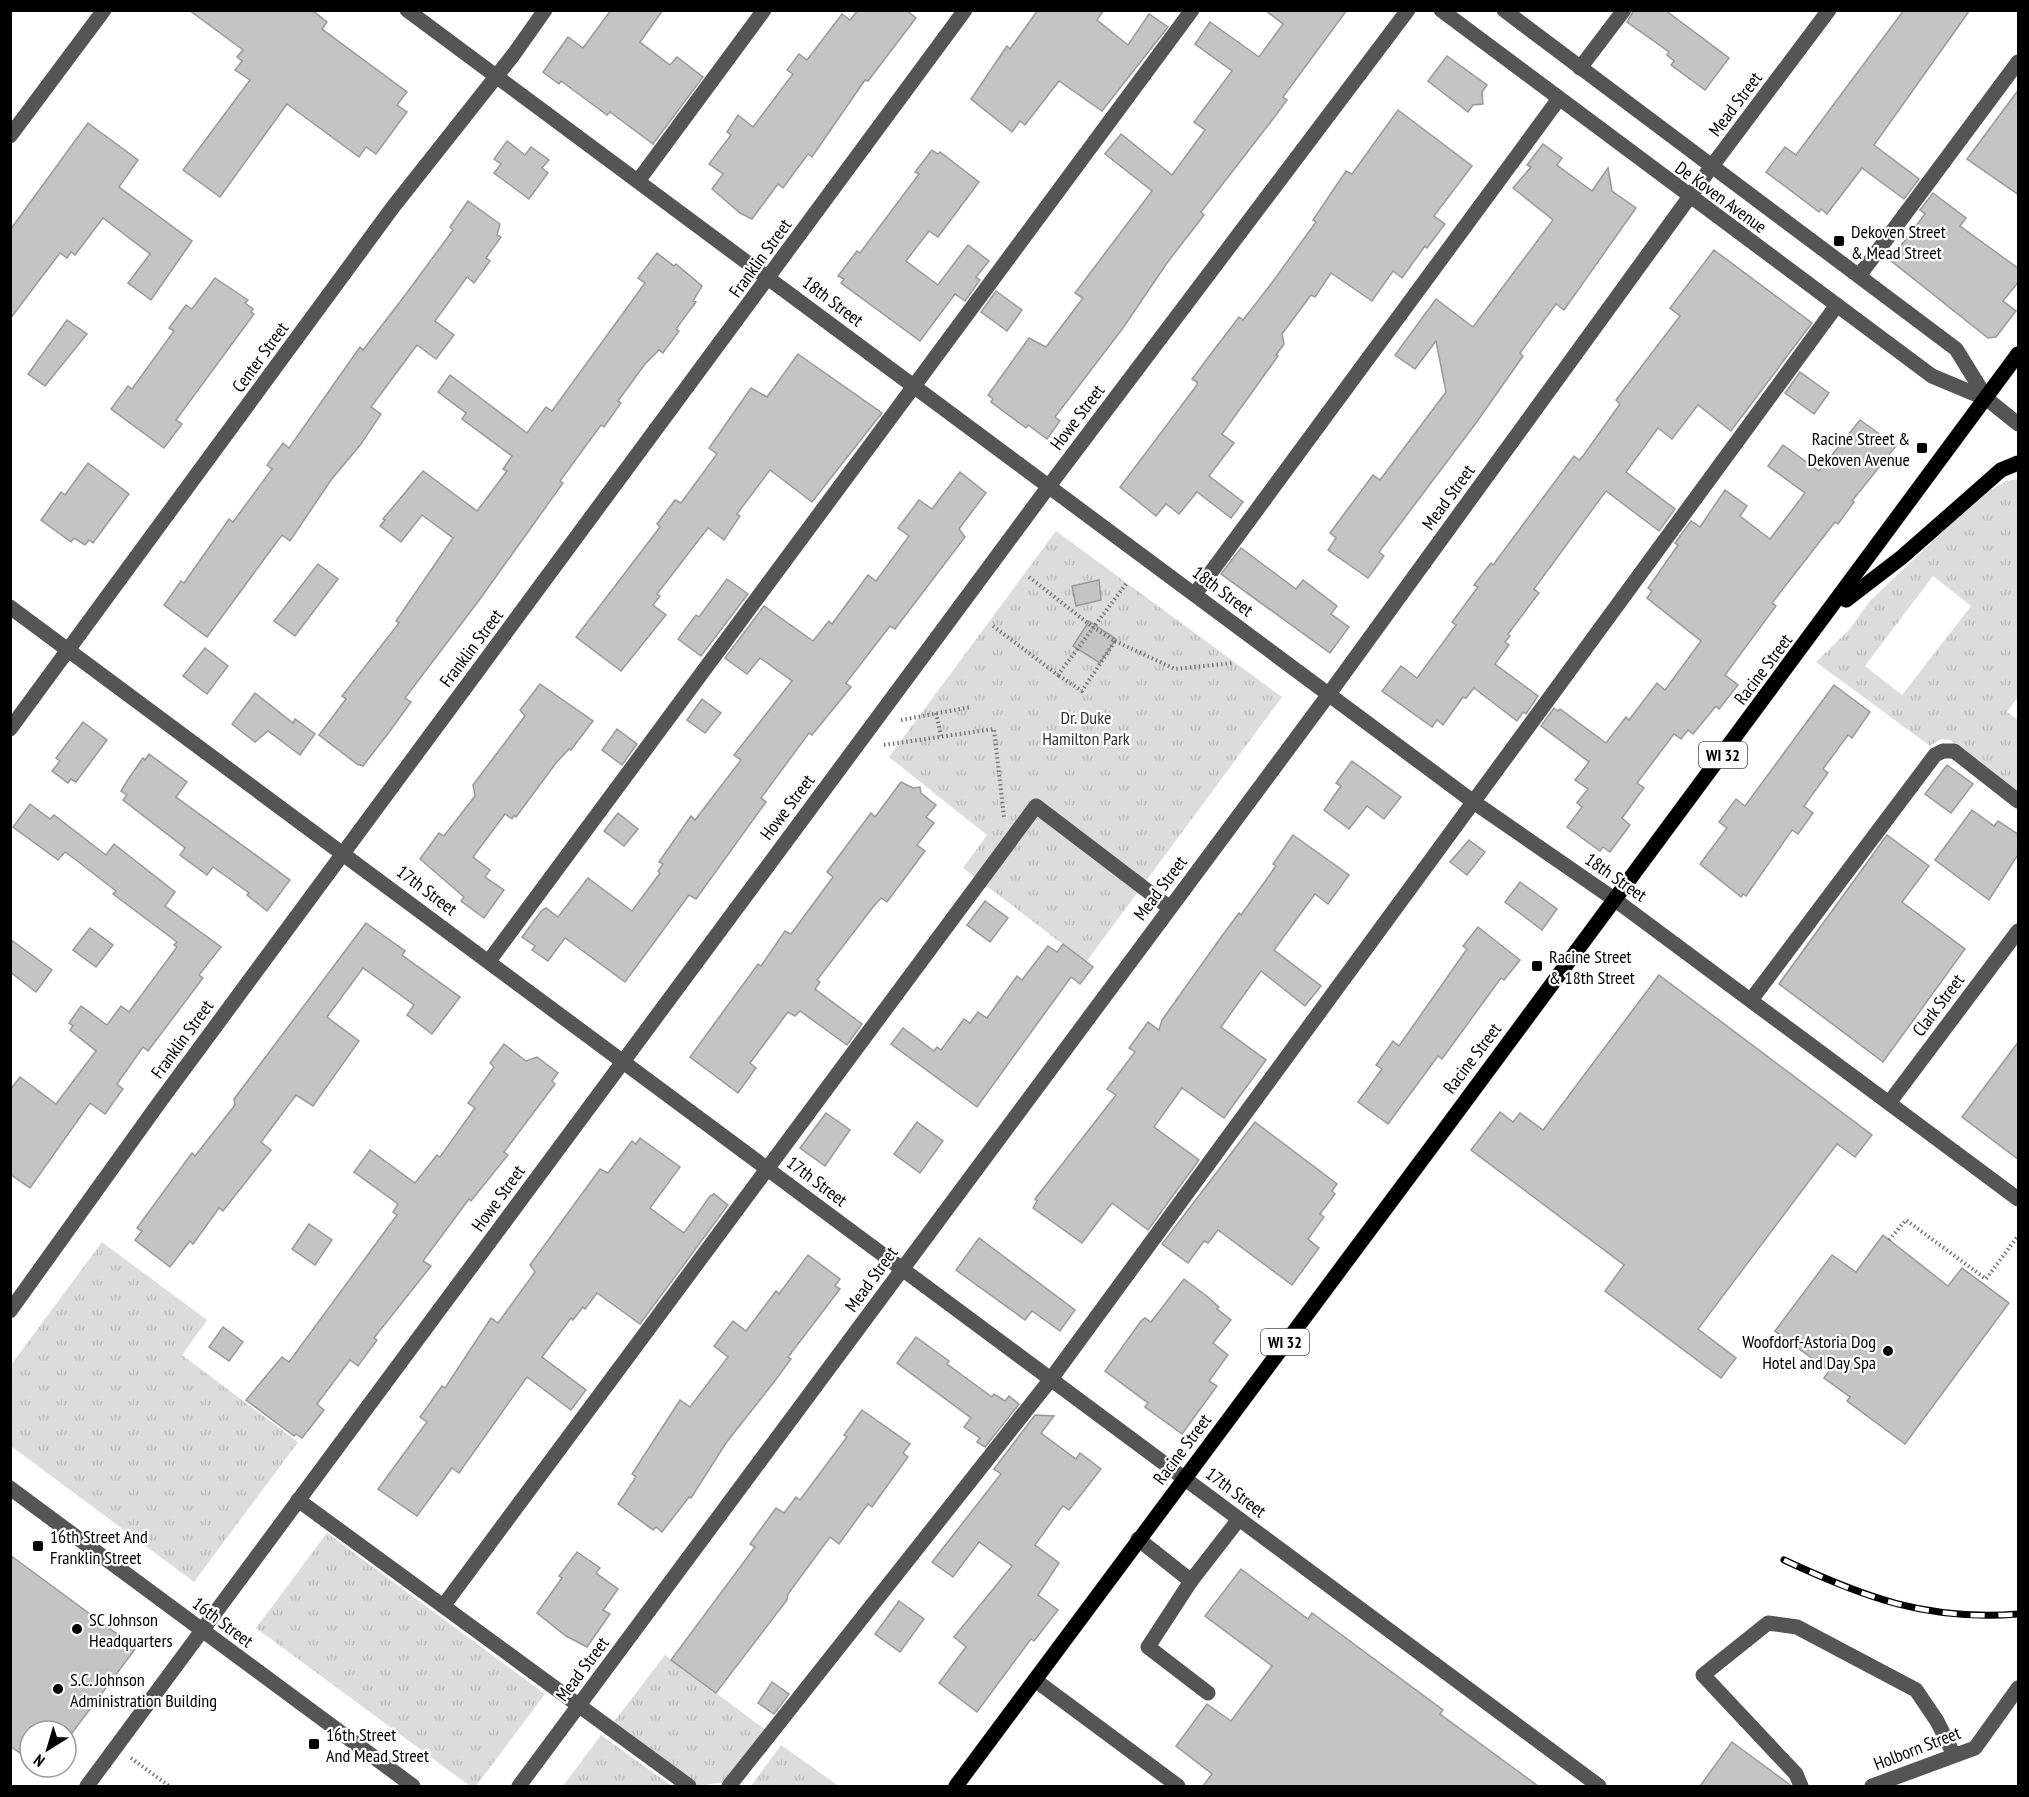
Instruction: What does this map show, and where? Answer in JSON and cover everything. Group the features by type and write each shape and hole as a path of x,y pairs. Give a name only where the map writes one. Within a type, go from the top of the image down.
{"main road":[{"name":"Racine Street","path":"956,1786 1614,899 1831,611 2019,354"},
{"path":"1831,611 1902,557 2001,470 2019,463"}],"street":[{"path":"10,136 104,10"},
{"name":"18th Street","path":"407,10 495,78 638,181 1475,803 1614,899 2019,1199"},
{"name":"Center Street","path":"10,729 393,207 495,78 545,10"},
{"path":"638,181 764,10"},
{"name":"Franklin Street","path":"10,1311 159,1103 965,10"},
{"path":"489,961 1192,10"},
{"name":"Howe Street","path":"87,1786 1049,486 1408,10"},
{"name":"De Koven Avenue","path":"1440,10 1689,198 1932,376 1988,399 2019,424"},
{"name":"De Koven Avenue","path":"1504,10 1956,349 1988,399"},
{"path":"1580,68 1624,10"},
{"name":"Mead Street","path":"519,1786 1329,694 1712,166 1829,10"},
{"path":"1859,276 2019,62"},
{"path":"1195,594 1558,99"},
{"path":"729,1786 1051,1378 1475,803 1837,305"},
{"name":"17th Street","path":"10,607 1599,1786"},
{"path":"1751,1000 1935,755 1943,751 1954,752 2019,801"},
{"path":"444,1605 1036,806 1170,908"},
{"name":"Clark Street","path":"1889,1103 2019,931"},
{"name":"16th Street","path":"10,1488 413,1786"},
{"path":"298,1500 689,1786"},
{"path":"1208,1693 1148,1647 1191,1581 1239,1519"},
{"path":"1138,1539 1191,1581"},
{"path":"1801,1786 1796,1773 1703,1675 1767,1623 1797,1628 1916,1689 1937,1721 1954,1755"},
{"path":"1035,1680 1178,1786"},
{"name":"Holborn Street","path":"1872,1786 1975,1748 2019,1688"}],"path":[{"path":"1029,577 1094,628 1115,641 1175,669 1233,663"},
{"path":"1058,675 1126,585"},
{"path":"993,626 1082,691 1115,641"},
{"path":"872,725 971,707"},
{"path":"936,713 941,736"},
{"path":"855,748 994,729 1007,848"},
{"path":"1890,1240 1906,1220 1986,1279 2019,1236"},
{"path":"116,1747 169,1786"}],"green space":[{"path":"2018,479 2018,697 2007,712 2018,720 2018,792 1950,740 1941,739 1930,746 1816,662 1848,631 1870,601 1979,497 2006,481","holes":["1933,576 1971,606 1902,695 1865,666"]},
{"name":"Dr. Duke Hamilton Park","path":"1056,531 1282,697 1086,962 963,868 987,835 889,757"},
{"path":"102,1242 207,1320 182,1355 298,1442 194,1582 11,1446 11,1365"},
{"path":"327,1533 545,1694 476,1786 470,1786 256,1628"},
{"path":"665,1655 767,1731 725,1782 697,1786 613,1723"},
{"path":"601,1735 672,1786 563,1786"},
{"path":"781,1745 839,1786 751,1786"}],"building":[{"path":"189,10 312,10 327,22 322,29 407,92 397,105 407,112 376,154 366,147 359,157 287,104 220,197 183,170 250,80 235,70 242,61 237,57 243,50"},
{"path":"611,10 663,10 640,42 670,65 677,57 703,77 653,144 610,112 607,115 561,81 559,84 543,72 568,37 583,48"},
{"path":"858,10 906,10 916,18 868,81 865,80 812,157 808,154 783,188 778,184 752,219 740,213 712,189 723,174 709,164 731,135 727,132 738,115 753,127 793,74 787,70 799,54 807,60 842,14 850,20"},
{"path":"1038,10 1104,10 1097,20 1128,45 1149,14 1168,27 1102,111 1059,81 1025,125 1020,121 1012,132 971,99 1007,46 1010,49"},
{"path":"1265,10 1347,10 1283,97 1287,100 1201,212 1204,215 1167,263 1123,328 1055,417 1060,421 1047,439 1028,425 1026,428 991,402 993,399 988,395 1029,338 1046,347 1083,298 1075,293 1152,191 1105,154 1121,134 1172,175 1205,130 1194,122 1232,71 1195,44 1210,22 1259,57 1283,24"},
{"path":"1634,10 1665,10 1729,58 1705,90 1671,65 1674,61 1667,55 1669,52 1627,22"},
{"path":"1904,10 1970,10 1874,145 1919,179 1904,199 1862,168 1827,214 1821,209 1819,212 1766,172 1785,147 1796,155"},
{"path":"1447,56 1487,85 1482,92 1483,104 1473,105 1468,112 1428,81"},
{"path":"2019,89 2019,195 1967,159"},
{"path":"1398,110 1472,166 1434,216 1445,224 1427,248 1425,246 1402,278 1393,271 1372,301 1331,273 1315,297 1311,295 1282,334 1284,344 1276,355 1278,356 1222,434 1234,443 1209,476 1243,502 1231,518 1197,492 1179,514 1166,504 1156,516 1120,487 1197,385 1197,382 1192,379 1239,317 1243,320 1271,284 1316,222 1313,220 1346,171 1352,174"},
{"path":"88,123 138,160 119,187 192,241 151,300 128,283 150,254 103,218 75,255 71,252 67,258 60,253 10,319 10,230"},
{"path":"507,141 525,155 531,147 549,160 542,168 548,173 529,199 494,173 501,164 494,159"},
{"path":"1543,144 1562,158 1557,165 1592,191 1608,168 1612,191 1636,208 1564,310 1556,304 1520,353 1523,356 1476,423 1379,552 1384,556 1368,578 1328,550 1336,538 1330,533 1373,475 1380,480 1446,392 1436,341 1415,369 1395,355 1436,299 1473,327 1553,220 1513,188 1531,167 1527,165"},
{"path":"932,150 938,154 940,152 979,182 938,237 929,231 906,261 938,285 968,245 989,261 976,277 980,280 965,301 955,294 920,341 841,283 844,279 838,276 857,251 860,253 919,174 915,172"},
{"path":"1933,193 1966,218 1960,226 2019,269 2019,281 2003,301 2016,311 1996,337 1988,338 1890,260 1925,214 1920,210"},
{"path":"468,201 500,224 497,235 501,237 486,258 490,261 474,283 467,277 435,321 454,335 436,359 417,345 371,407 381,414 361,444 331,480 290,541 282,535 207,637 164,605 181,581 184,583 229,519 233,522 272,469 267,465 283,443 289,448 360,347 363,350 406,294 453,230 450,227"},
{"path":"1714,250 1812,323 1731,431 1698,405 1672,439 1658,428 1626,472 1675,509 1659,531 1606,491 1534,589 1539,593 1508,634 1510,636 1505,642 1509,645 1495,664 1538,696 1526,714 1523,712 1517,721 1474,688 1466,698 1463,697 1443,725 1437,720 1432,727 1382,691 1401,666 1417,678 1456,625 1452,622 1478,587 1474,585 1491,563 1493,565 1574,456 1579,460 1583,456 1620,404 1616,400 1680,316 1670,308"},
{"path":"657,253 674,266 676,264 702,286 693,301 696,302 676,329 679,331 663,353 659,350 645,364 618,401 621,403 604,427 601,425 560,481 563,483 480,599 405,698 411,702 363,766 357,764 319,735 346,699 342,696 399,623 396,621 453,538 422,515 401,542 380,526 385,520 383,519 423,471 477,511 507,471 503,469 512,456 462,419 466,413 438,392 450,375 527,433 546,407 552,411 645,283 638,278"},
{"path":"215,278 248,300 245,303 253,309 251,312 254,314 176,420 182,424 164,448 111,409 128,386 132,389 174,331 169,328 186,305 192,309"},
{"path":"996,291 1022,310 1007,331 981,312"},
{"path":"67,320 87,334 45,386 28,374"},
{"path":"798,354 882,413 812,502 770,470 737,514 740,516 724,540 708,528 657,594 660,596 653,605 666,615 621,671 576,637 660,527 657,524 675,500 681,503 717,454 709,448 751,388 767,397"},
{"path":"1800,372 1829,393 1814,414 1785,393"},
{"path":"1860,420 1896,446 1852,501 1854,502 1838,524 1835,522 1772,603 1776,606 1725,675 1738,685 1719,709 1716,706 1693,734 1688,730 1681,739 1674,734 1637,783 1644,788 1622,818 1630,825 1610,852 1603,847 1600,851 1567,827 1582,807 1577,803 1588,789 1575,780 1589,762 1541,726 1554,708 1558,711 1560,709 1606,743 1626,717 1629,720 1657,683 1665,690 1701,641 1647,598 1652,591 1648,588 1678,545 1675,543 1691,521 1700,527 1725,490 1747,506 1740,516 1770,539 1805,493 1768,466 1783,445 1819,471"},
{"path":"88,463 129,494 93,543 89,540 85,545 74,538 71,542 41,520 61,492 65,495"},
{"path":"960,472 986,493 959,529 965,537 895,629 890,626 846,683 851,687 812,735 809,733 761,798 766,802 696,899 689,895 625,982 565,938 548,961 532,950 535,946 522,937 542,910 546,908 558,917 588,878 632,911 660,873 658,871 663,864 659,862 691,816 695,820 741,760 734,755 792,681 760,658 747,674 725,658 764,606 813,641 829,621 832,624 868,575 876,581 909,536 898,528 919,500 932,509"},
{"path":"1241,548 1296,589 1303,580 1337,606 1331,614 1349,627 1330,653 1221,574"},
{"path":"318,564 338,579 295,636 274,621"},
{"path":"727,579 748,594 701,656 678,639 696,615 699,617"},
{"path":"1099,580 1101,600 1076,606 1072,586"},
{"path":"1089,621 1116,639 1100,663 1073,646"},
{"path":"205,648 228,666 207,694 183,676"},
{"path":"540,684 593,721 571,750 569,749 556,763 516,817 514,815 512,819 505,814 473,857 490,870 485,877 504,890 484,918 461,901 464,897 420,859 439,833 444,836 475,796 473,785 525,716 520,710"},
{"path":"1834,685 1870,712 1852,738 1848,735 1823,769 1828,773 1804,806 1813,813 1798,834 1792,830 1746,896 1743,894 1741,897 1700,864 1727,828 1719,822 1736,799 1745,806"},
{"path":"255,693 293,723 295,719 315,734 300,755 268,731 255,742 232,724"},
{"path":"702,699 721,713 705,733 687,720"},
{"path":"83,722 107,740 76,782 71,779 68,783 52,771 60,761 56,758"},
{"path":"617,729 637,744 622,765 602,750"},
{"path":"149,754 187,782 176,797 290,880 267,911 247,895 249,893 213,867 207,875 180,855 185,848 123,800 127,795 121,791 143,758 145,760"},
{"path":"1352,761 1401,797 1384,819 1367,806 1349,829 1324,810 1341,786 1336,783"},
{"path":"1947,765 1973,784 1951,813 1925,794"},
{"path":"901,782 913,788 920,787 921,793 936,805 926,817 934,823 917,845 925,851 887,902 881,898 873,907 817,980 820,982 815,989 862,1024 847,1045 800,1011 795,1016 788,1012 750,1063 756,1068 738,1093 690,1057 758,964 761,966 785,931 791,934 833,877 827,872 871,813 875,817"},
{"path":"30,804 50,819 54,815 106,855 114,844 175,892 165,906 221,947 199,975 203,978 148,1051 143,1047 117,1084 123,1089 105,1114 90,1103 30,1188 10,1174 10,1090 20,1077 56,1104 96,1051 70,1030 73,1026 69,1023 81,1006 107,1025 121,1006 129,1012 177,947 174,945 177,942 113,894 116,891 65,852 58,860 13,827"},
{"path":"1972,810 1994,826 1998,821 2019,835 2019,853 1989,900 1935,860"},
{"path":"618,813 638,829 624,846 604,831"},
{"path":"1293,835 1349,875 1328,904 1315,894 1274,950 1321,986 1305,1006 1261,971 1221,1027 1266,1060 1224,1118 1182,1088 1154,1127 1199,1160 1148,1230 1112,1203 1082,1243 1033,1208 1037,1201 1035,1199 1116,1095 1107,1089 1135,1052 1129,1048 1148,1022 1159,1030 1162,1020 1219,940 1239,913 1241,915 1276,866 1273,864"},
{"path":"1887,835 1929,866 1902,902 1965,949 1883,1062 1779,984"},
{"path":"1469,840 1485,852 1467,875 1450,862"},
{"path":"1520,882 1557,909 1542,930 1505,902"},
{"path":"985,901 1008,918 990,942 967,925"},
{"path":"366,923 405,951 402,955 460,997 432,1034 407,1015 414,1005 363,968 327,1017 359,1041 313,1106 296,1095 261,1142 271,1150 223,1211 219,1208 193,1244 190,1241 170,1267 135,1240 142,1231 137,1228 192,1153 195,1156 235,1105 234,1099"},
{"path":"1478,927 1520,960 1504,980 1501,978 1442,1059 1438,1056 1388,1124 1358,1102 1382,1069 1376,1065 1393,1041 1399,1046 1467,949 1463,946"},
{"path":"90,928 113,945 96,967 73,950"},
{"path":"10,939 52,970 36,992 10,972"},
{"path":"1063,944 1093,967 1080,984 1071,977 977,1107 891,1044 903,1028 934,1051 937,1047 941,1050 964,1019 970,1023 978,1012 987,1018 1017,976 1022,980 1048,946 1057,952"},
{"path":"1659,975 1872,1135 1855,1157 1837,1144 1698,1329 1736,1358 1721,1378 1605,1291 1624,1265 1471,1150 1500,1112 1513,1122 1520,1113 1543,1130"},
{"path":"2019,1041 2019,1160 1962,1117"},
{"path":"504,1044 526,1061 537,1057 558,1073 552,1081 555,1084 504,1152 508,1155 471,1201 469,1199 423,1261 431,1266 374,1338 377,1340 358,1366 350,1360 317,1404 324,1410 302,1438 296,1434 294,1436 246,1400 282,1357 289,1362 397,1215 393,1212 398,1204 354,1172 370,1150 415,1183 437,1155 440,1157 475,1108 468,1103 494,1067 490,1063"},
{"path":"826,1113 850,1130 825,1166 800,1148"},
{"path":"917,1122 943,1141 920,1173 894,1154"},
{"path":"1255,1122 1337,1184 1332,1191 1335,1194 1320,1214 1324,1217 1308,1239 1319,1248 1292,1285 1218,1230 1208,1243 1204,1241 1188,1263 1162,1244"},
{"path":"640,1138 680,1167 650,1208 684,1233 710,1196 714,1194 728,1205 640,1324 597,1293 585,1309 583,1307 573,1320 571,1318 542,1357 586,1390 571,1410 527,1377 459,1473 452,1468 417,1516 378,1489 427,1422 420,1417 442,1386 445,1388 491,1318 498,1323 535,1272 530,1265 600,1169 608,1173 632,1141 636,1144"},
{"path":"309,1224 332,1240 315,1265 292,1249"},
{"name":"Woofdorf-Astoria Dog Hotel and Day Spa","path":"1883,1235 1948,1286 1962,1268 2009,1303 1905,1444 1847,1401 1850,1397 1824,1378 1829,1371 1775,1331 1832,1255 1856,1272"},
{"path":"979,1238 1075,1310 1060,1331 1032,1311 1025,1320 956,1270"},
{"path":"808,1255 840,1279 835,1286 840,1289 788,1357 791,1359 774,1382 726,1443 691,1498 689,1497 662,1532 656,1527 653,1530 618,1504 636,1477 632,1474 680,1400 690,1407 728,1357 714,1346 733,1321 746,1331 776,1291 779,1294"},
{"path":"1184,1279 1208,1297 1219,1307 1217,1309 1231,1320 1213,1343 1228,1355 1209,1381 1217,1386 1182,1434 1145,1407 1148,1403 1105,1371 1141,1321 1145,1318 1151,1322"},
{"path":"223,1327 243,1342 229,1361 209,1347"},
{"path":"916,1337 949,1361 947,1364 992,1397 994,1394 1005,1401 1009,1396 1019,1404 985,1447 977,1442 980,1438 964,1427 971,1418 897,1363"},
{"path":"862,1410 910,1444 903,1453 908,1457 872,1507 868,1504 839,1544 830,1537 788,1594 787,1600 716,1693 671,1660 755,1547 750,1544 776,1508 784,1513 796,1497 800,1500 847,1437 844,1435"},
{"path":"1035,1415 1054,1416 1041,1433 1076,1459 1080,1453 1101,1469 1069,1510 1063,1506 1035,1545 1059,1563 1038,1595 1058,1610 1034,1641 1031,1639 977,1712 939,1683 966,1647 954,1637 1012,1566 979,1542 953,1577 932,1562 1001,1474 994,1469"},
{"path":"577,1552 600,1568 596,1573 618,1589 603,1610 610,1614 587,1647 566,1636 537,1613 562,1578 559,1576"},
{"name":"S.C. Johnson Administration Building","path":"10,1555 136,1648 78,1725 78,1719 18,1719 18,1752 10,1746"},
{"path":"1241,1569 1308,1619 1312,1613 1443,1710 1440,1714 1538,1786 1203,1786 1212,1774 1176,1746 1207,1704 1231,1721 1272,1666 1205,1616"},
{"path":"899,1601 924,1619 900,1652 875,1634"},
{"path":"772,1682 789,1694 774,1714 758,1703"},
{"path":"1732,1742 1789,1784 1791,1786 1700,1786"}],"railway":[{"path":"1784,1560 1870,1596 1898,1604 1955,1614 2018,1614"}],"place":[{"name":"Dekoven Street & Mead Street","path":"1839,241"},
{"name":"Racine Street & Dekoven Avenue","path":"1922,448"},
{"name":"Racine Street & 18th Street","path":"1537,966"},
{"name":"Woofdorf-Astoria Dog Hotel and Day Spa","path":"1888,1351"},
{"name":"16th Street And Franklin Street","path":"38,1546"},
{"name":"SC Johnson Headquarters","path":"77,1629"},
{"name":"S.C. Johnson Administration Building","path":"58,1689"},
{"name":"16th Street And Mead Street","path":"314,1744"}]}
